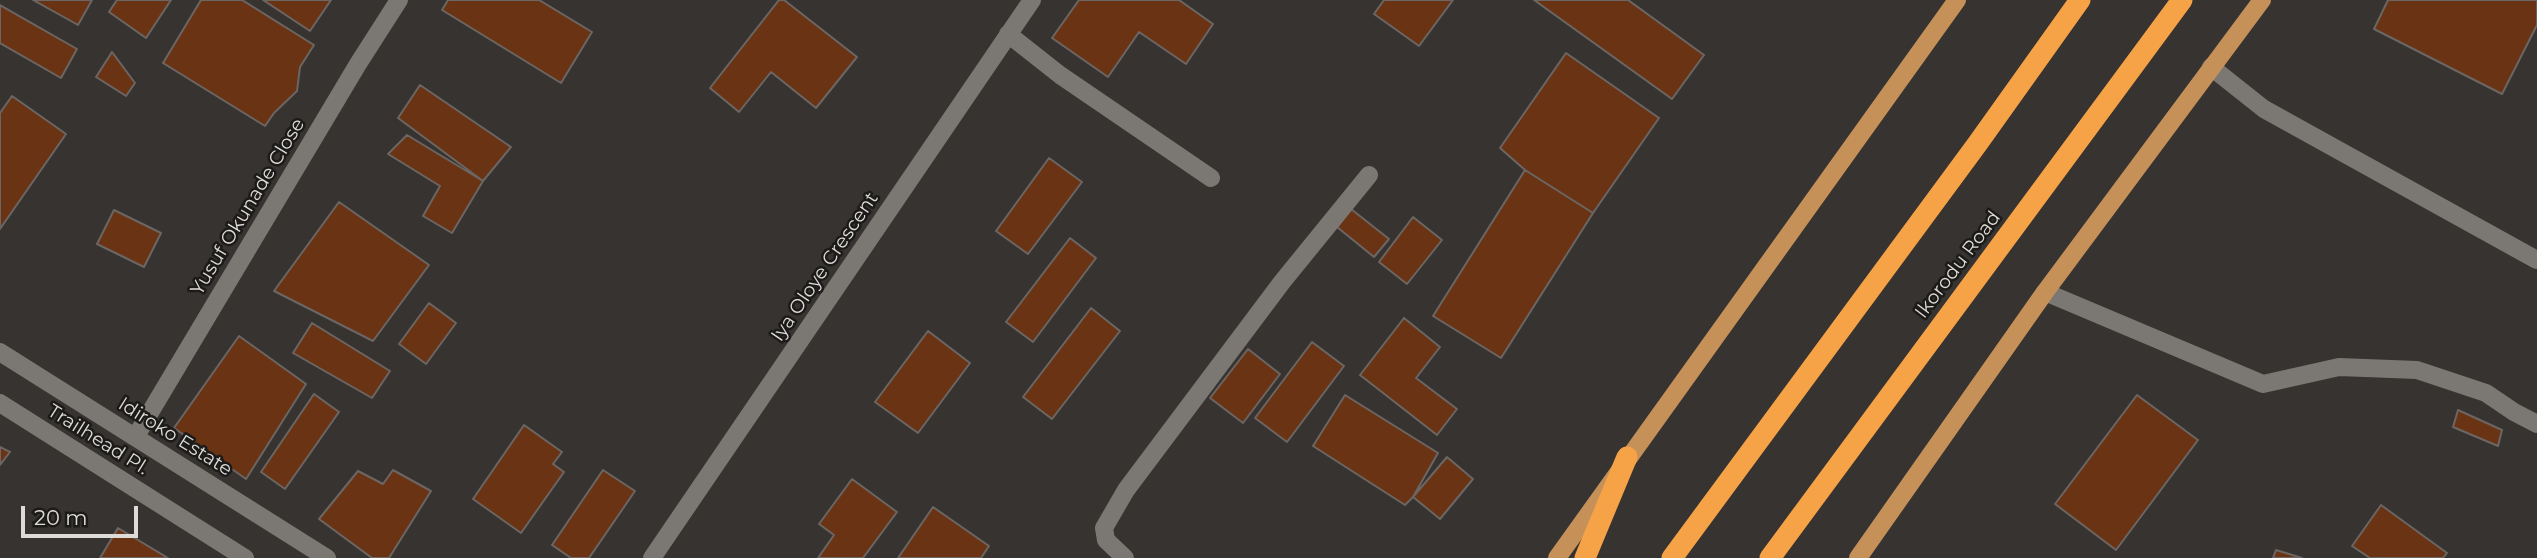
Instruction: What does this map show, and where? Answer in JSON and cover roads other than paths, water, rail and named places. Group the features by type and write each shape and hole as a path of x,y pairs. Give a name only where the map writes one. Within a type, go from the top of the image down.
{"highway":[{"path":"1672,558 2080,0"},
{"name":"Ikorodu Road","path":"1770,558 2182,0"},
{"path":"1585,558 1627,457"},
{"path":"1786,558 1805,510"}],"main road":[{"path":"1557,558 1957,0"},
{"path":"1858,558 2045,292 2262,0"}],"street":[{"name":"Yusuf Okunade Close","path":"136,436 399,0"},
{"name":"Iya Oloye Crescent","path":"652,558 1032,0"},
{"path":"1008,34 1060,75 1212,178"},
{"path":"2211,67 2264,109 2537,260"},
{"path":"1125,558 1106,540 1104,528 1126,490 1282,282 1369,175"},
{"path":"2045,292 2263,383 2339,367 2417,370 2486,393 2537,424"},
{"name":"Idiroko Estate","path":"0,352 327,558"},
{"name":"Trailhead Pl.","path":"0,403 245,558"}]}
